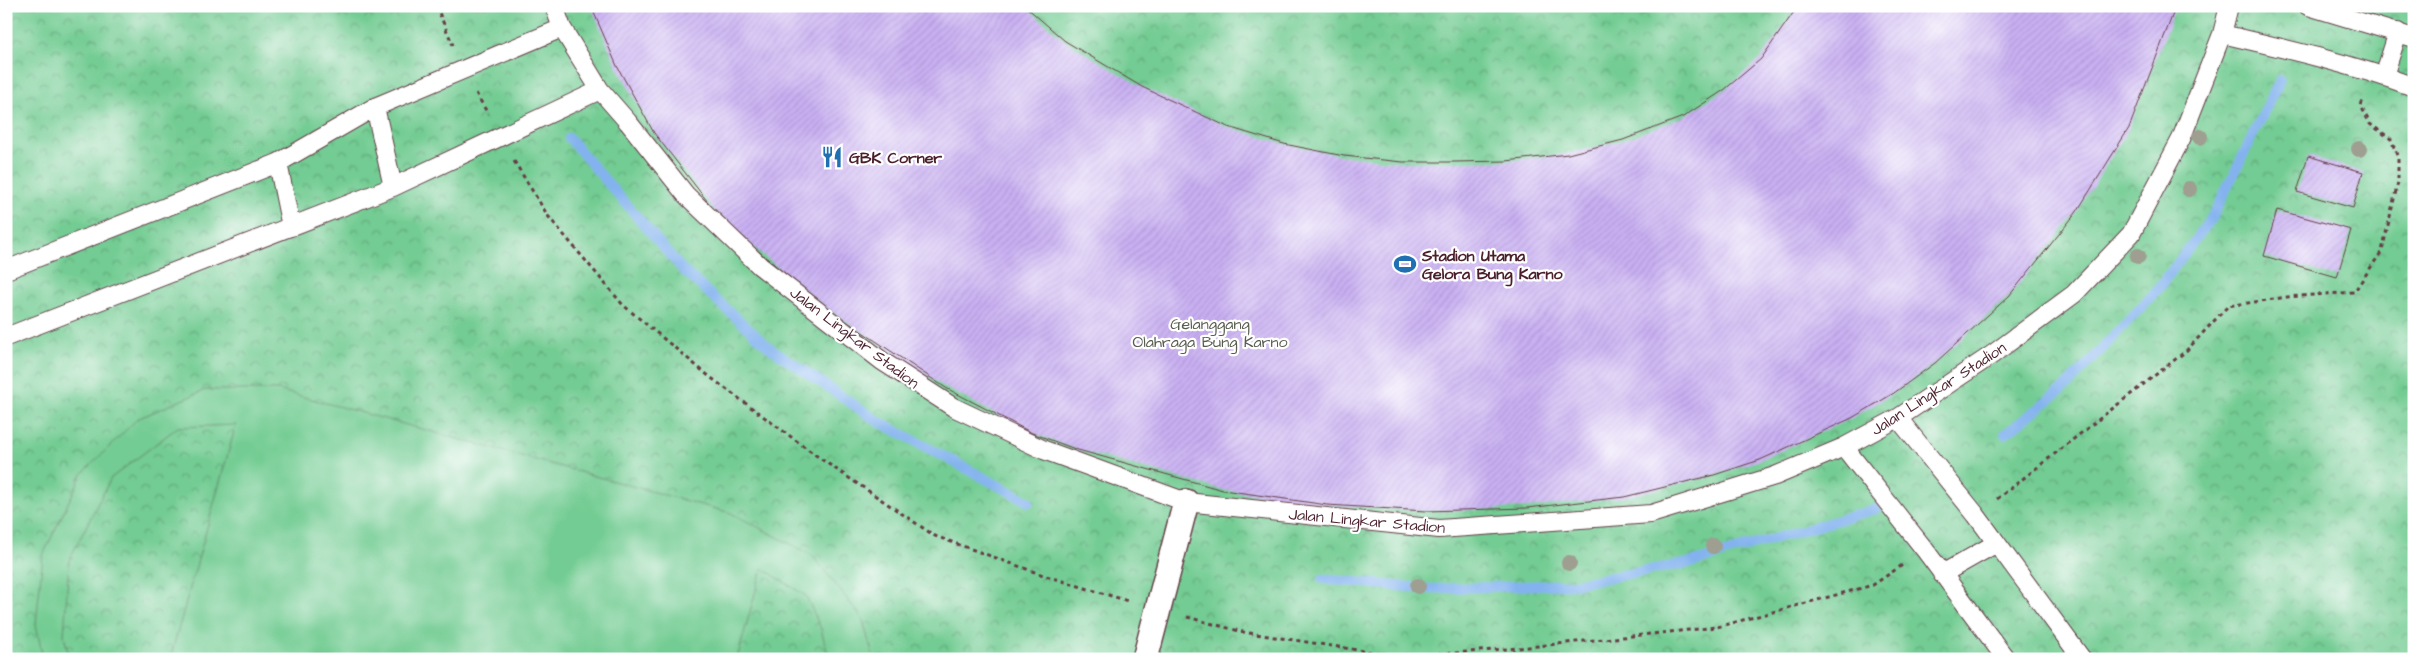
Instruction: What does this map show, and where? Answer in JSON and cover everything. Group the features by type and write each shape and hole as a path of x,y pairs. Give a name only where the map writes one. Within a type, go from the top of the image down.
{"street":[{"path":"1145,659 1186,502"}],"lane":[{"name":"Jalan Lingkar Stadion","path":"554,6 562,28 600,90 686,195 760,266 882,361 953,407 1044,450 1186,502 1440,529 1651,514 1775,476 1844,447 1898,418 1992,354 2074,294 2131,234 2181,140 2222,34 2229,6"},
{"path":"2308,6 2406,35 2384,76"},
{"path":"6,270 278,163 375,107 562,28"},
{"path":"2222,34 2364,70 2414,87"},
{"path":"6,337 393,187 600,90"},
{"path":"375,107 393,187"},
{"path":"278,163 291,226"},
{"path":"1898,418 1976,514 1995,544 2082,659"},
{"path":"1844,447 1925,550 2006,659"},
{"path":"1942,574 1995,544"}],"path":[{"path":"436,6 463,70 500,137 548,216 623,305 710,377 821,459 935,536 1046,576 1158,610 1243,632 1402,657 1519,648 1717,627 1873,585 1925,550"},
{"path":"1976,514 2186,351 2228,306 2354,292 2382,251 2398,182 2398,158 2391,140 2370,124 2361,106 2366,81 2364,70"}],"green space":[{"name":"Gelanggang Olahraga Bung Karno","path":"6,6 2414,6 2414,659 6,659"},
{"path":"205,390 278,390 731,513 812,555 862,618 874,659 829,659 821,629 806,596 762,568 737,659 170,659 236,425 178,427 111,478 69,560 64,636 70,659 43,659 36,624 43,555 82,474 137,419"}],"building":[{"name":"Stadion Utama Gelora Bung Karno","path":"591,6 1025,6 1065,41 1142,87 1228,127 1284,144 1344,156 1403,162 1454,162 1506,161 1568,154 1623,140 1683,117 1724,90 1761,59 1798,6 2176,6 2129,128 2076,213 2009,296 1935,363 1894,393 1852,418 1760,460 1714,475 1624,497 1527,508 1426,511 1327,505 1223,490 1078,450 1032,433 946,388 825,307 751,245 715,211 654,133 617,66"},
{"path":"2308,156 2363,172 2353,208 2297,192"},
{"path":"2277,210 2351,230 2337,277 2264,256"}],"waterway":[{"path":"2005,434 2068,385 2158,289 2214,214 2280,80"},
{"path":"569,138 683,270 769,347 876,420 1029,502"},
{"path":"1323,579 1429,589 1573,584 1694,562 1876,509"}],"place":[{"name":"GBK Corner","path":"832,157"},
{"name":"Stadion Utama Gelora Bung Karno","path":"1405,264"}]}
